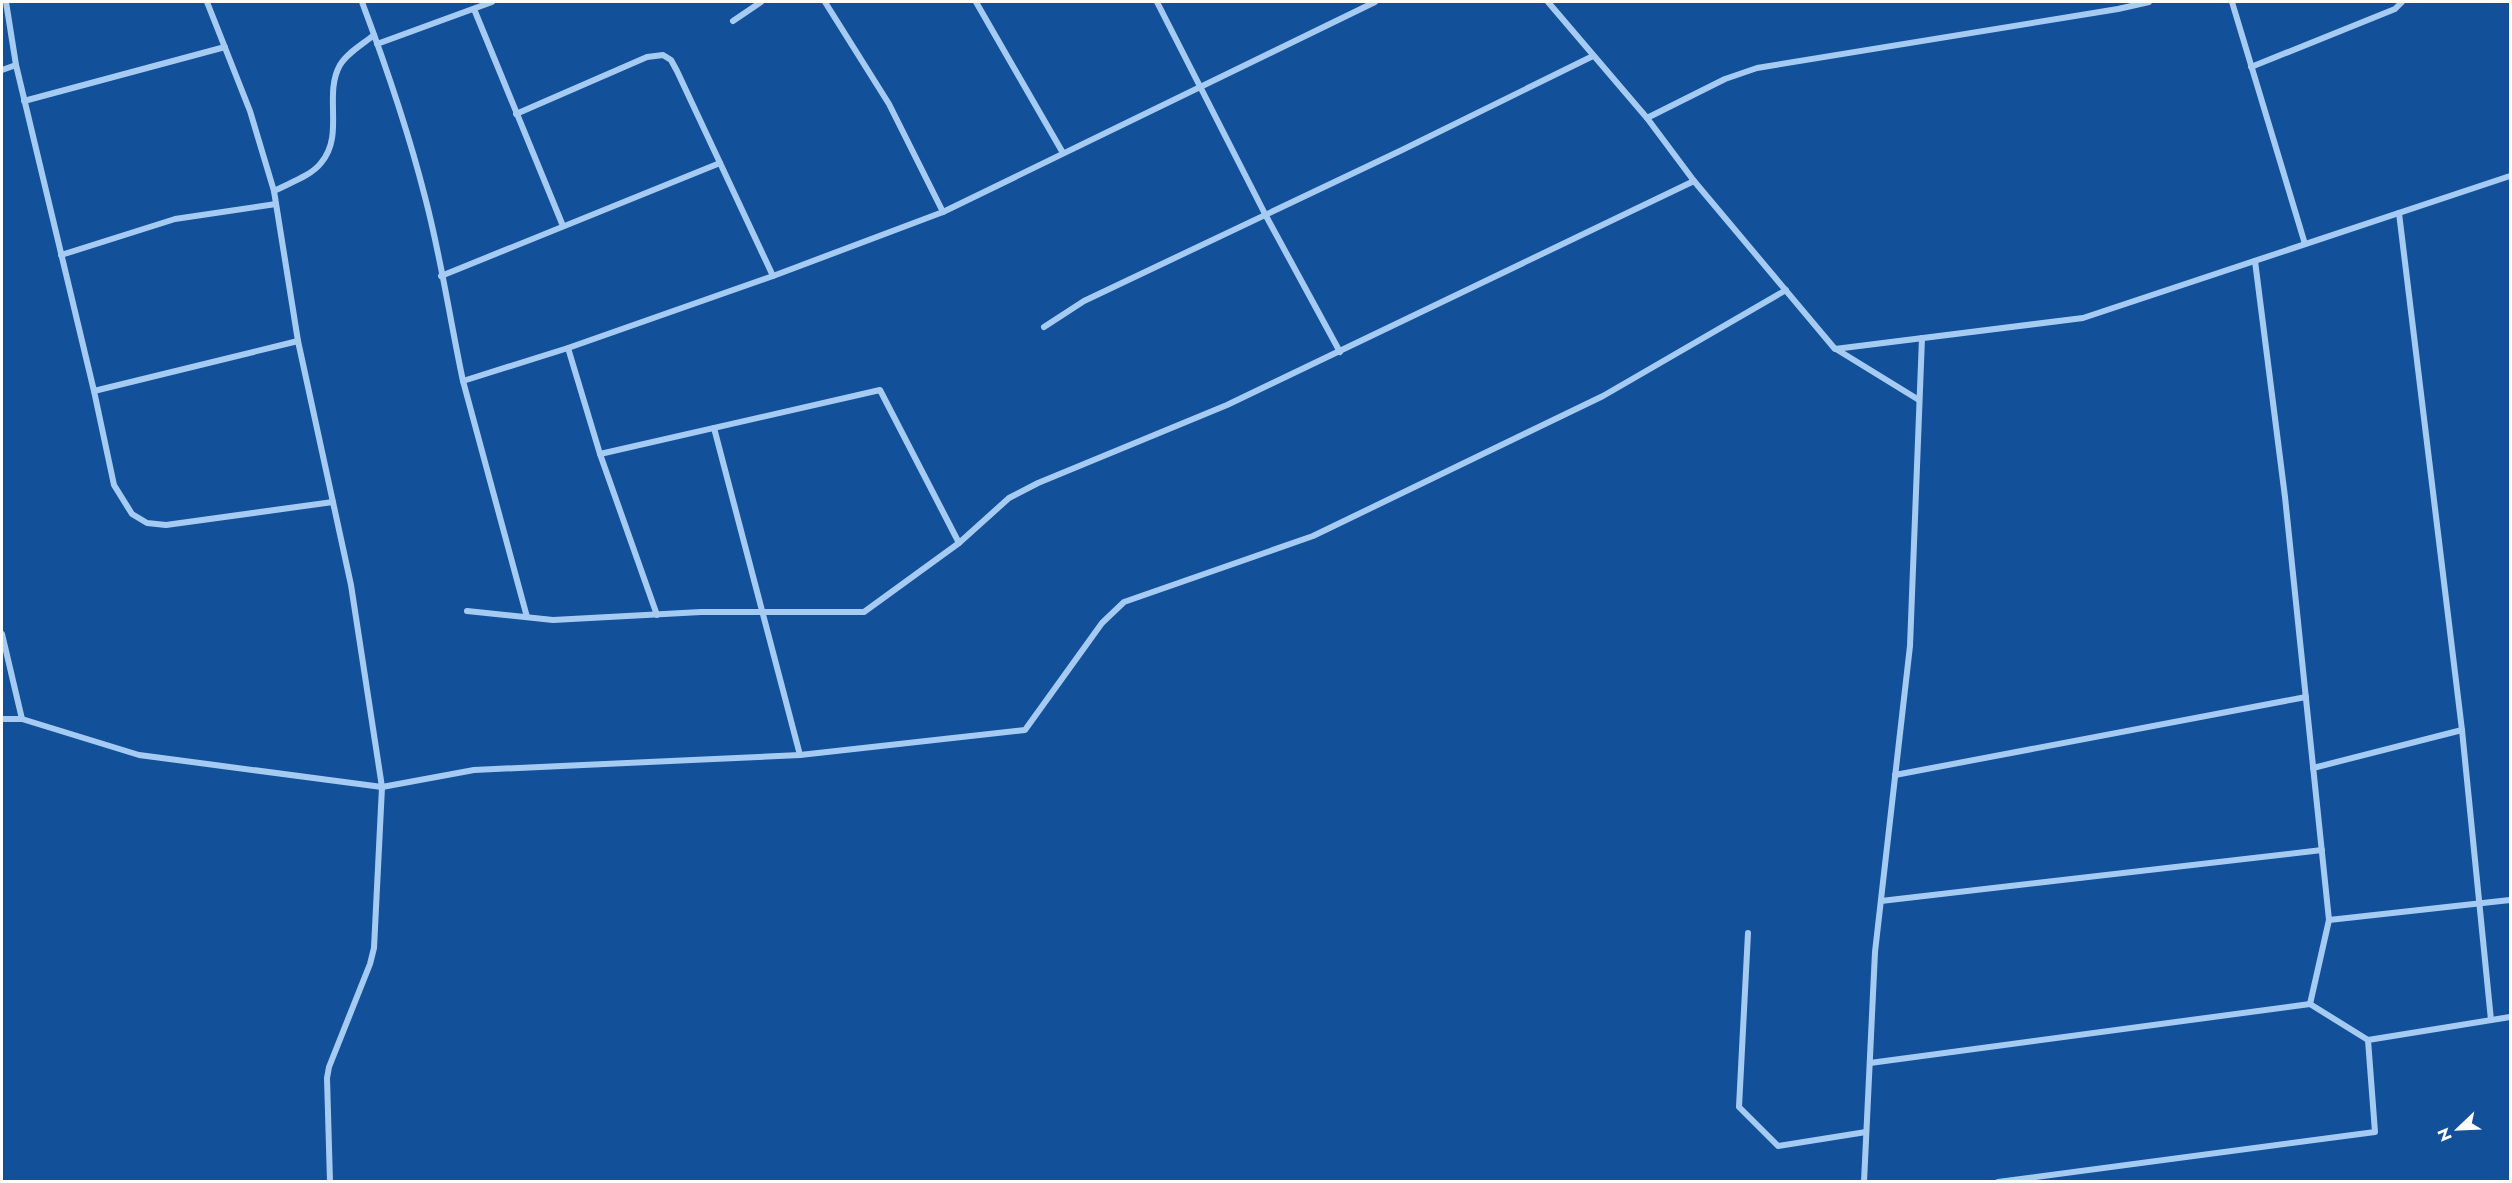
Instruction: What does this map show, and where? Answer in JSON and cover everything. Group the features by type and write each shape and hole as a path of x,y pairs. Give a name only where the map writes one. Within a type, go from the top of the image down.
{"street":[{"path":"6,2 24,101 94,391 114,485 121,501 132,514 147,523 166,525 333,502"},
{"path":"207,2 250,111 274,191 298,341 351,585 382,787 375,948 333,1053 327,1078 330,1182"},
{"path":"362,2 412,146 426,200 463,381 527,617"},
{"path":"377,44 492,2"},
{"path":"733,21 761,2"},
{"path":"825,2 889,104 943,212"},
{"path":"976,2 1063,153"},
{"path":"1156,2 1264,214 1340,352"},
{"path":"463,381 568,348 773,276 943,212 1375,2"},
{"path":"1548,2 1647,118 1694,181 1835,349 1919,399"},
{"path":"1647,118 1725,79 1756,68 2149,2"},
{"path":"2232,2 2305,244"},
{"path":"2251,67 2395,9 2402,2"},
{"path":"474,9 563,226"},
{"path":"274,191 322,163 333,134 336,73 348,56 374,35"},
{"path":"24,101 225,47"},
{"path":"516,114 647,57 663,55 671,60 773,276"},
{"path":"1044,327 1084,301 1402,150 1593,56"},
{"path":"2,70 16,65"},
{"path":"441,276 720,163"},
{"path":"1835,349 2083,318 2511,176"},
{"path":"467,611 553,620 761,612 864,612 959,543 1009,498 1038,483 1227,405 1694,181"},
{"path":"61,255 176,219 276,204"},
{"path":"2399,213 2462,730 2491,1020"},
{"path":"2255,261 2285,497 2329,920 2310,1004"},
{"path":"2,719 22,719 139,755 382,787 474,770 800,755 1024,730 1102,623 1124,602 1313,536 1603,396 1786,290"},
{"path":"1864,1182 1875,952 1910,646 1922,338"},
{"path":"94,391 298,341"},
{"path":"568,348 600,454 657,615"},
{"path":"600,454 880,390 959,543"},
{"path":"714,428 800,755"},
{"path":"2,634 22,719"},
{"path":"1895,775 2306,697"},
{"path":"2313,768 2462,730"},
{"path":"1881,901 2322,850"},
{"path":"2329,920 2511,900"},
{"path":"1748,933 1739,1107 1778,1146 1866,1132"},
{"path":"1870,1063 2310,1004 2368,1040 2511,1017"},
{"path":"1998,1182 2375,1132 2368,1040"}]}
